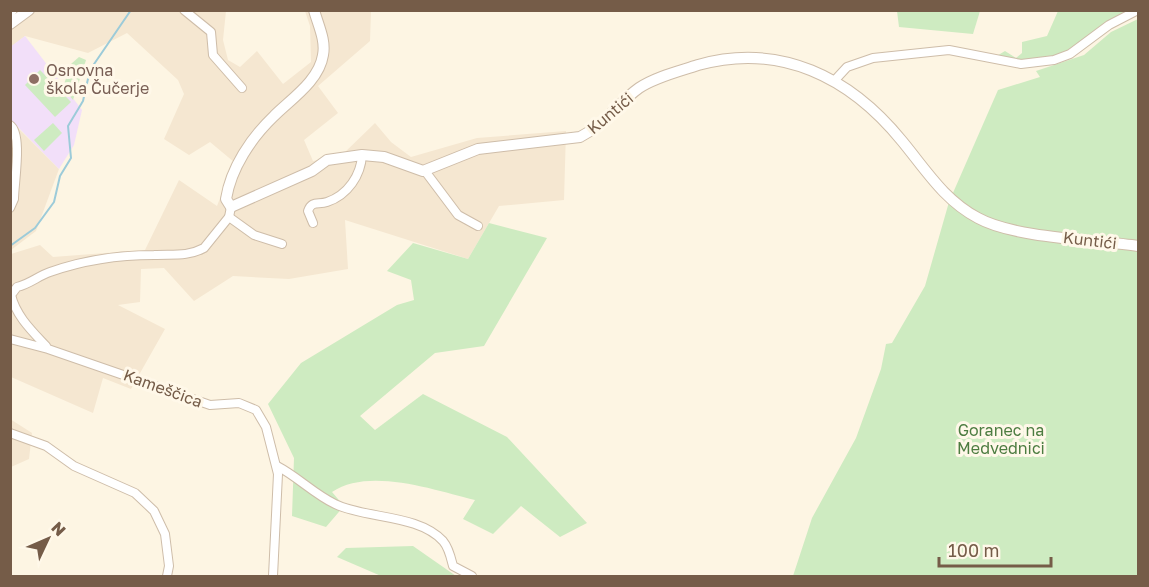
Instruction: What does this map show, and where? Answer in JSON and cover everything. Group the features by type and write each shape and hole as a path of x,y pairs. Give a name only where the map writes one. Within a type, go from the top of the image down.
{"street":[{"path":"10,24 28,10"},
{"path":"184,10 211,32 213,55 242,88"},
{"path":"282,244 254,235 230,212 226,199 234,169 272,118 310,81 323,58 324,46 314,10"},
{"path":"835,80 847,67 873,58 949,50 1021,64 1054,60 1070,54 1109,25 1138,10"},
{"name":"Kuntići","path":"425,171 478,149 580,137 605,120 640,88 698,65 758,57 807,68 835,80 902,140 939,189 978,218 999,227 1031,233 1138,246"},
{"path":"10,125 17,132 18,143 14,199 10,208"},
{"path":"230,212 312,171 327,160 362,155 384,157 425,171 458,215 478,226"},
{"path":"313,223 309,207 315,203 330,201 347,189 360,170 362,155"},
{"name":"Kameščica","path":"48,349 25,326 11,295 17,287 30,284 46,273 60,268 107,257 179,256 192,253 204,248 230,212"},
{"name":"Kameščica","path":"10,339 48,349 210,405 239,403 256,410 266,427 277,466 273,575"},
{"path":"10,434 46,446 74,466 135,493 154,511 165,534 169,566 167,576"},
{"path":"277,466 336,505 380,514 427,530 442,539 453,566 472,576"}],"shaded area":[{"path":"11,11 226,11 223,40 228,60 240,67 257,51 283,84 311,62 310,26 305,11 371,11 370,41 318,86 338,113 304,140 313,161 342,155 375,123 391,142 411,157 477,138 566,131 564,200 499,206 468,259 345,220 348,269 289,279 233,276 194,301 164,268 141,269 140,302 118,305 165,329 131,389 103,378 93,413 11,377 11,254 40,245 53,257 145,250 179,180 217,206 234,162 210,142 189,155 164,139 184,94 178,80 127,33 88,53 25,36 11,47"},
{"name":"Osnovna škola Čučerje","path":"25,36 82,110 74,145 59,169 11,120 10,47"},
{"path":"10,120 59,169 36,231 11,250"},
{"path":"10,419 32,433 29,459 11,467"}],"green space":[{"path":"897,10 980,11 973,34 899,27"},
{"path":"1058,11 1136,11 1087,42 1052,57 1034,61 1015,61 995,57 1005,51 1016,58 1022,53 1022,42 1047,36"},
{"name":"Goranec na Medvednici","path":"1138,19 1138,576 793,576 812,518 856,438 881,369 886,344 892,343 925,286 949,202 998,90 1040,77 1036,71 1084,55 1111,32"},
{"path":"79,57 86,60 73,100 63,87 71,64"},
{"path":"40,70 71,102 55,117 25,85"},
{"path":"53,123 62,133 44,151 34,140"},
{"path":"489,223 547,238 484,346 435,353 360,416 375,430 423,394 507,437 587,523 560,537 521,506 493,534 463,519 475,500 421,486 383,481 364,481 332,492 344,506 326,527 292,516 294,458 268,404 301,363 397,305 414,300 411,280 387,271 413,243 468,259"},
{"path":"413,546 456,576 381,576 337,557 346,548"}],"waterway":[{"path":"10,246 35,228 54,202 60,176 71,158 68,126 83,101 90,70 131,10"}],"place":[{"name":"Osnovna škola Čučerje","path":"34,79"}]}
